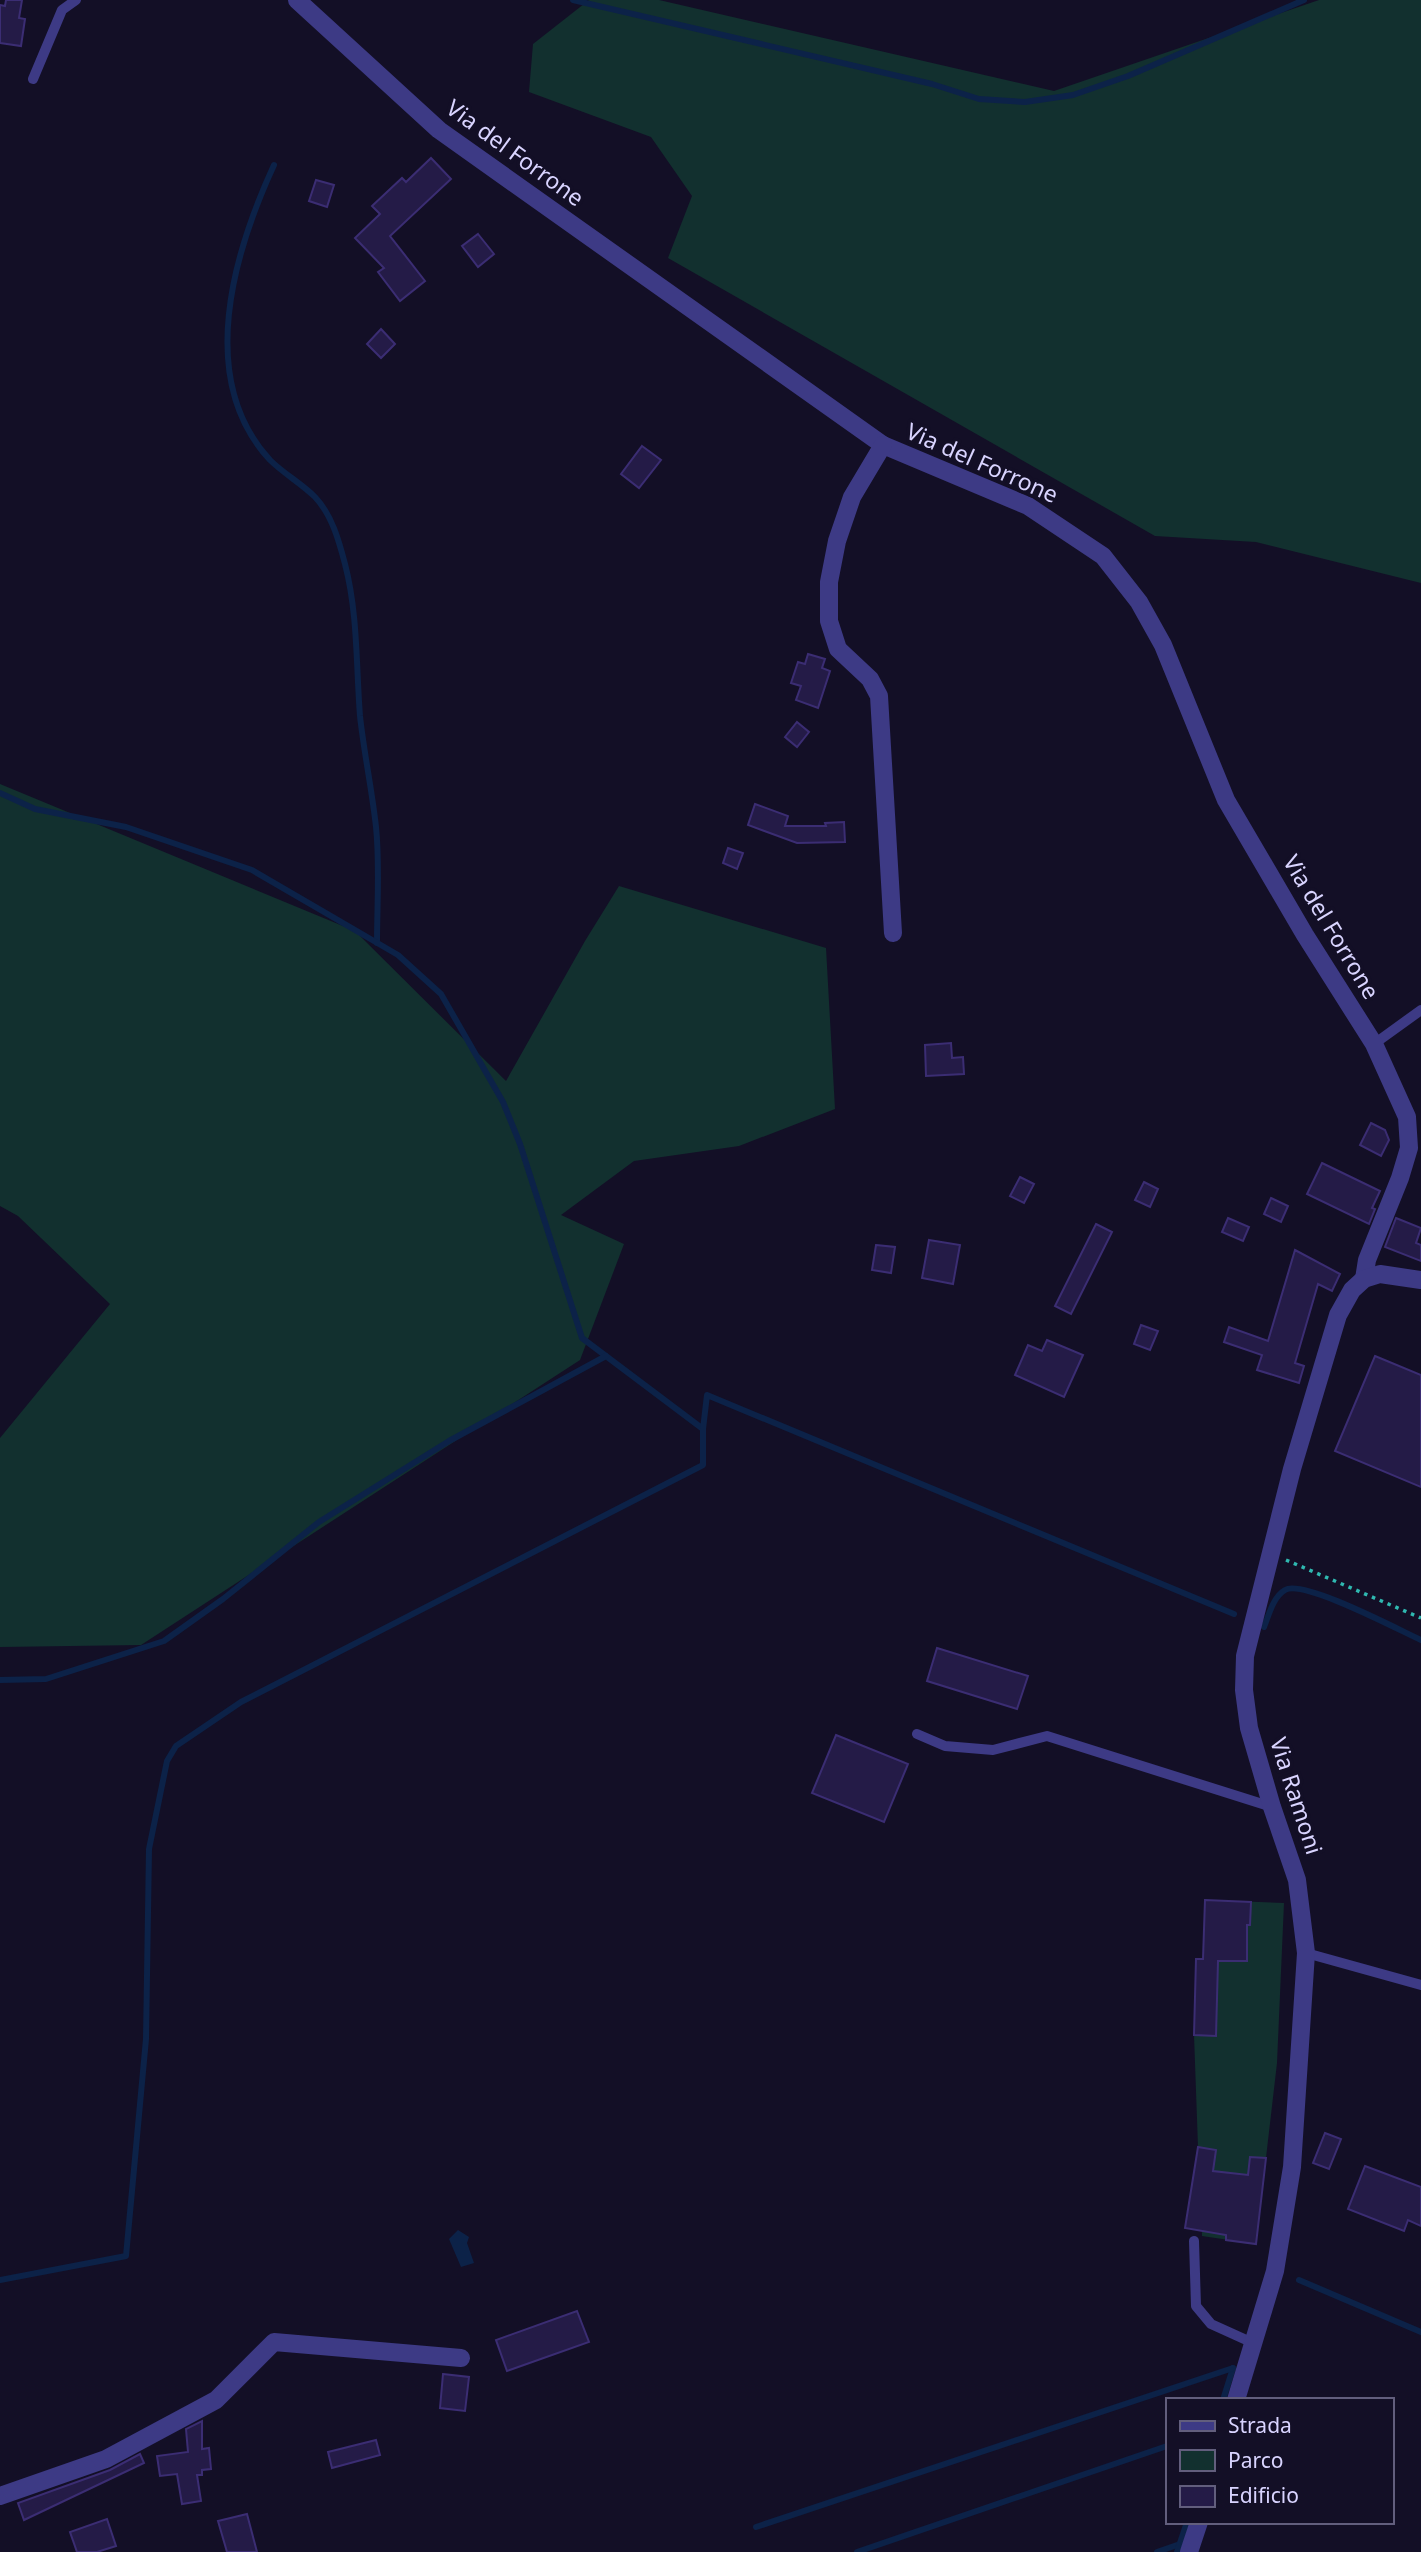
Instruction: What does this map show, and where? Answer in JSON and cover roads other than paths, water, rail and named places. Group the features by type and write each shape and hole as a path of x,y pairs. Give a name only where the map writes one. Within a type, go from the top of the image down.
{"street":[{"name":"Via del Forrone","path":"297,0 439,130 883,446 1028,506 1102,556 1139,602 1163,645 1226,800 1305,935 1374,1044 1407,1117 1409,1148 1400,1178 1367,1260 1364,1279"},
{"path":"883,446 852,497 837,541 829,582 829,621 838,649 870,679 878,696 893,933"},
{"path":"1364,1279 1380,1274 1421,1280"},
{"name":"Via Ramoni","path":"1237,2398 1275,2272 1292,2167 1306,1953 1297,1880 1249,1728 1244,1690 1245,1656 1292,1469 1338,1315 1352,1290 1364,1279"},
{"path":"0,2496 106,2459 216,2400 274,2342 461,2358"},
{"path":"1189,2552 1198,2524"}],"lane":[{"path":"33,79 62,10 76,0"},
{"path":"1374,1044 1421,1010"},
{"path":"917,1734 944,1746 993,1751 1047,1736 1272,1807"},
{"path":"1306,1953 1421,1985"},
{"path":"1194,2241 1196,2306 1211,2324 1253,2343"}],"water":[{"path":"458,2230 469,2237 467,2243 474,2263 461,2267 449,2239"}],"waterway":[{"path":"573,0 932,84 979,99 1025,102 1073,95 1128,76 1304,0"},
{"path":"274,165 259,199 235,275 229,315 228,354 233,392 247,428 270,460 321,504 334,529 345,564 354,621 360,716 376,827 377,943"},
{"path":"0,793 35,809 126,827 252,870 398,955 441,994 503,1102 520,1144 582,1338 703,1429"},
{"path":"0,1680 46,1679 164,1641 223,1599 319,1522 449,1441 606,1356"},
{"path":"0,2280 126,2256 146,2039 149,1849 167,1761 176,1746 241,1702 703,1465 707,1395 1234,1614"},
{"path":"1264,1627 1277,1597 1285,1590 1295,1589 1330,1598 1421,1640"},
{"path":"1299,2280 1421,2332"},
{"path":"1224,2398 1233,2368"},
{"path":"756,2527 1233,2368"},
{"path":"857,2552 1166,2446"},
{"path":"1177,2552 1186,2524"},
{"path":"1157,2552 1180,2544"}]}
